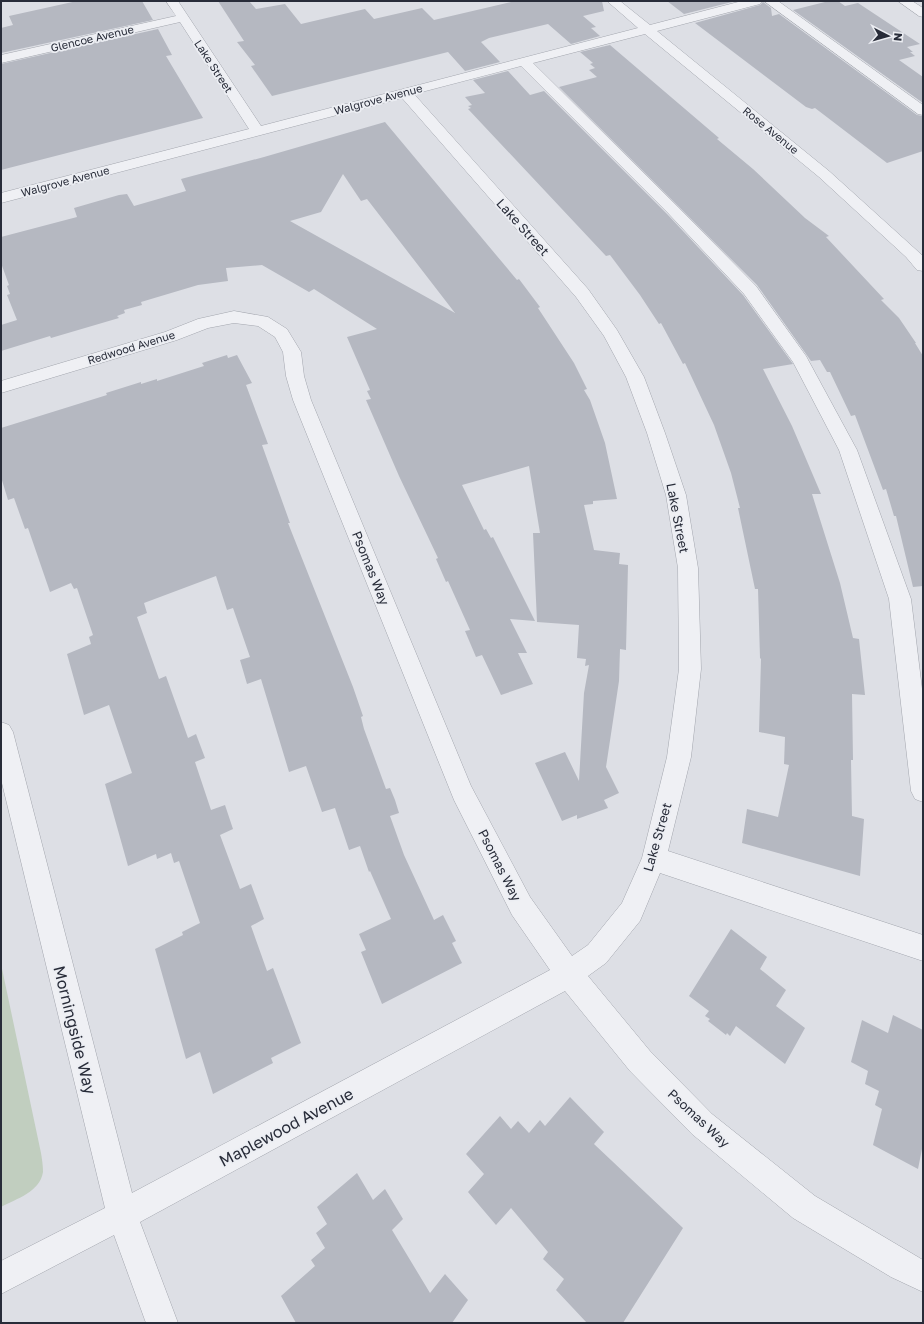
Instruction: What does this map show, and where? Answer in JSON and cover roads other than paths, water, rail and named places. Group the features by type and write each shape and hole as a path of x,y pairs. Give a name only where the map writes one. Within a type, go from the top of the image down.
{"street":[{"name":"Lake Street","path":"172,1 257,130"},
{"name":"Rose Avenue","path":"614,1 824,174 912,253 923,266"},
{"name":"Walgrove Avenue","path":"1,198 752,1"},
{"path":"770,1 923,111"},
{"path":"904,1 923,13"},
{"name":"Glencoe Avenue","path":"1,59 182,18"},
{"path":"523,61 673,210 750,290 800,360 848,450 900,599 923,791"},
{"name":"Lake Street","path":"404,92 582,293 611,334 635,377 656,433 676,495 688,568 690,668 679,757 654,859 631,912 597,954 569,974"},
{"name":"Redwood Avenue","path":"1,387 163,338 204,323 234,317 262,321"},
{"name":"Psomas Way","path":"262,321 281,333 292,352 295,376 302,400 462,792 521,906 569,974 640,1061 702,1124 804,1207 902,1266 923,1276"},
{"name":"Morningside Way","path":"1,732 122,1215 162,1323"},
{"path":"654,859 923,948"},
{"name":"Maplewood Avenue","path":"1,1278 122,1215 569,974"}]}
